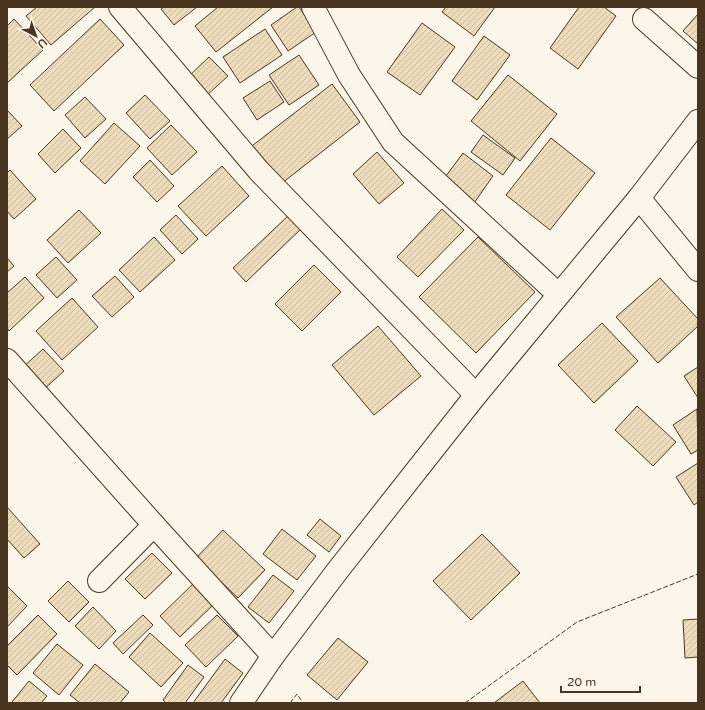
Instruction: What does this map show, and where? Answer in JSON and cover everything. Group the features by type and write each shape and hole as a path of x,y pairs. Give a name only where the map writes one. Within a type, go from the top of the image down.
{"street":[{"path":"120,7 259,170 476,395"},
{"path":"312,7 349,75 393,142 558,294"},
{"path":"644,19 698,67"},
{"path":"241,703 273,656 338,570 476,395 558,294 639,198 698,121"},
{"path":"639,198 698,270"},
{"path":"7,360 273,656"},
{"path":"99,581 154,525"}],"building":[{"path":"37,7 95,7 51,45 26,16"},
{"path":"164,7 197,7 174,25 161,9"},
{"path":"218,7 273,7 216,52 195,26"},
{"path":"299,7 316,32 288,51 271,25"},
{"path":"446,7 495,7 474,36 442,12"},
{"path":"579,7 604,7 616,16 578,69 550,48"},
{"path":"698,14 698,44 683,31"},
{"path":"14,19 43,50 7,83 7,26"},
{"path":"100,19 124,45 54,111 30,85"},
{"path":"422,23 455,47 420,95 387,72"},
{"path":"265,29 282,55 240,83 223,57"},
{"path":"484,36 510,55 477,100 452,81"},
{"path":"299,55 319,85 289,105 269,75"},
{"path":"209,57 228,76 206,96 188,77"},
{"path":"508,75 557,114 520,161 471,121"},
{"path":"270,81 284,102 257,120 243,98"},
{"path":"332,84 360,122 277,187 248,149"},
{"path":"145,95 170,121 150,139 126,113"},
{"path":"85,97 106,119 85,138 65,115"},
{"path":"7,110 22,126 7,139"},
{"path":"114,123 140,146 105,184 80,161"},
{"path":"171,125 197,152 172,175 147,148"},
{"path":"63,129 81,148 55,173 38,154"},
{"path":"483,135 515,158 503,175 471,152"},
{"path":"551,138 595,173 550,230 506,195"},
{"path":"377,152 404,183 379,204 353,174"},
{"path":"463,153 493,176 474,203 443,180"},
{"path":"150,160 174,186 157,202 133,177"},
{"path":"222,166 249,196 206,236 178,206"},
{"path":"10,170 36,199 14,219 7,211 7,173"},
{"path":"442,209 464,230 418,277 397,257"},
{"path":"79,210 101,233 68,263 47,240"},
{"path":"290,214 303,227 246,282 233,268"},
{"path":"176,215 198,239 182,254 160,230"},
{"path":"154,237 175,260 140,292 119,270"},
{"path":"478,237 535,292 476,353 419,297"},
{"path":"56,257 77,280 57,298 36,275"},
{"path":"7,258 14,266 7,272"},
{"path":"314,265 341,292 302,331 275,304"},
{"path":"115,276 134,297 112,317 92,296"},
{"path":"25,277 44,298 9,331 7,328 7,293"},
{"path":"660,278 698,319 698,326 658,363 616,317"},
{"path":"72,298 98,327 62,360 36,331"},
{"path":"602,323 638,361 594,403 558,365"},
{"path":"378,326 421,376 374,415 332,365"},
{"path":"43,349 64,371 42,391 21,369"},
{"path":"698,367 698,398 684,376"},
{"path":"637,406 676,442 653,466 615,430"},
{"path":"697,409 698,450 691,454 673,425"},
{"path":"698,463 698,502 694,505 676,477"},
{"path":"7,507 40,544 24,558 7,539"},
{"path":"320,519 341,536 329,552 307,535"},
{"path":"282,529 316,556 297,580 263,554"},
{"path":"223,530 265,570 238,598 196,558"},
{"path":"482,534 520,573 471,620 433,581"},
{"path":"152,553 172,573 145,599 125,579"},
{"path":"273,575 294,591 269,623 248,607"},
{"path":"68,581 89,602 69,622 48,601"},
{"path":"194,583 214,604 180,637 160,616"},
{"path":"7,586 27,606 7,627"},
{"path":"93,607 116,631 99,649 75,626"},
{"path":"38,615 57,634 17,675 7,665 7,646"},
{"path":"143,615 153,625 123,654 113,643"},
{"path":"217,615 238,636 206,667 185,645"},
{"path":"698,619 698,657 685,658 683,620"},
{"path":"150,633 183,663 161,687 129,657"},
{"path":"338,638 368,662 337,700 307,675"},
{"path":"57,644 83,665 59,695 33,673"},
{"path":"225,659 243,673 221,703 193,703"},
{"path":"95,664 129,692 120,703 80,703 70,695"},
{"path":"188,665 204,677 185,703 166,703 163,700"},
{"path":"29,681 47,696 41,703 12,702"},
{"path":"523,681 540,703 494,703"}],"fence":[{"path":"465,703 577,622 698,574"},
{"path":"290,703 297,694 303,703"}]}
